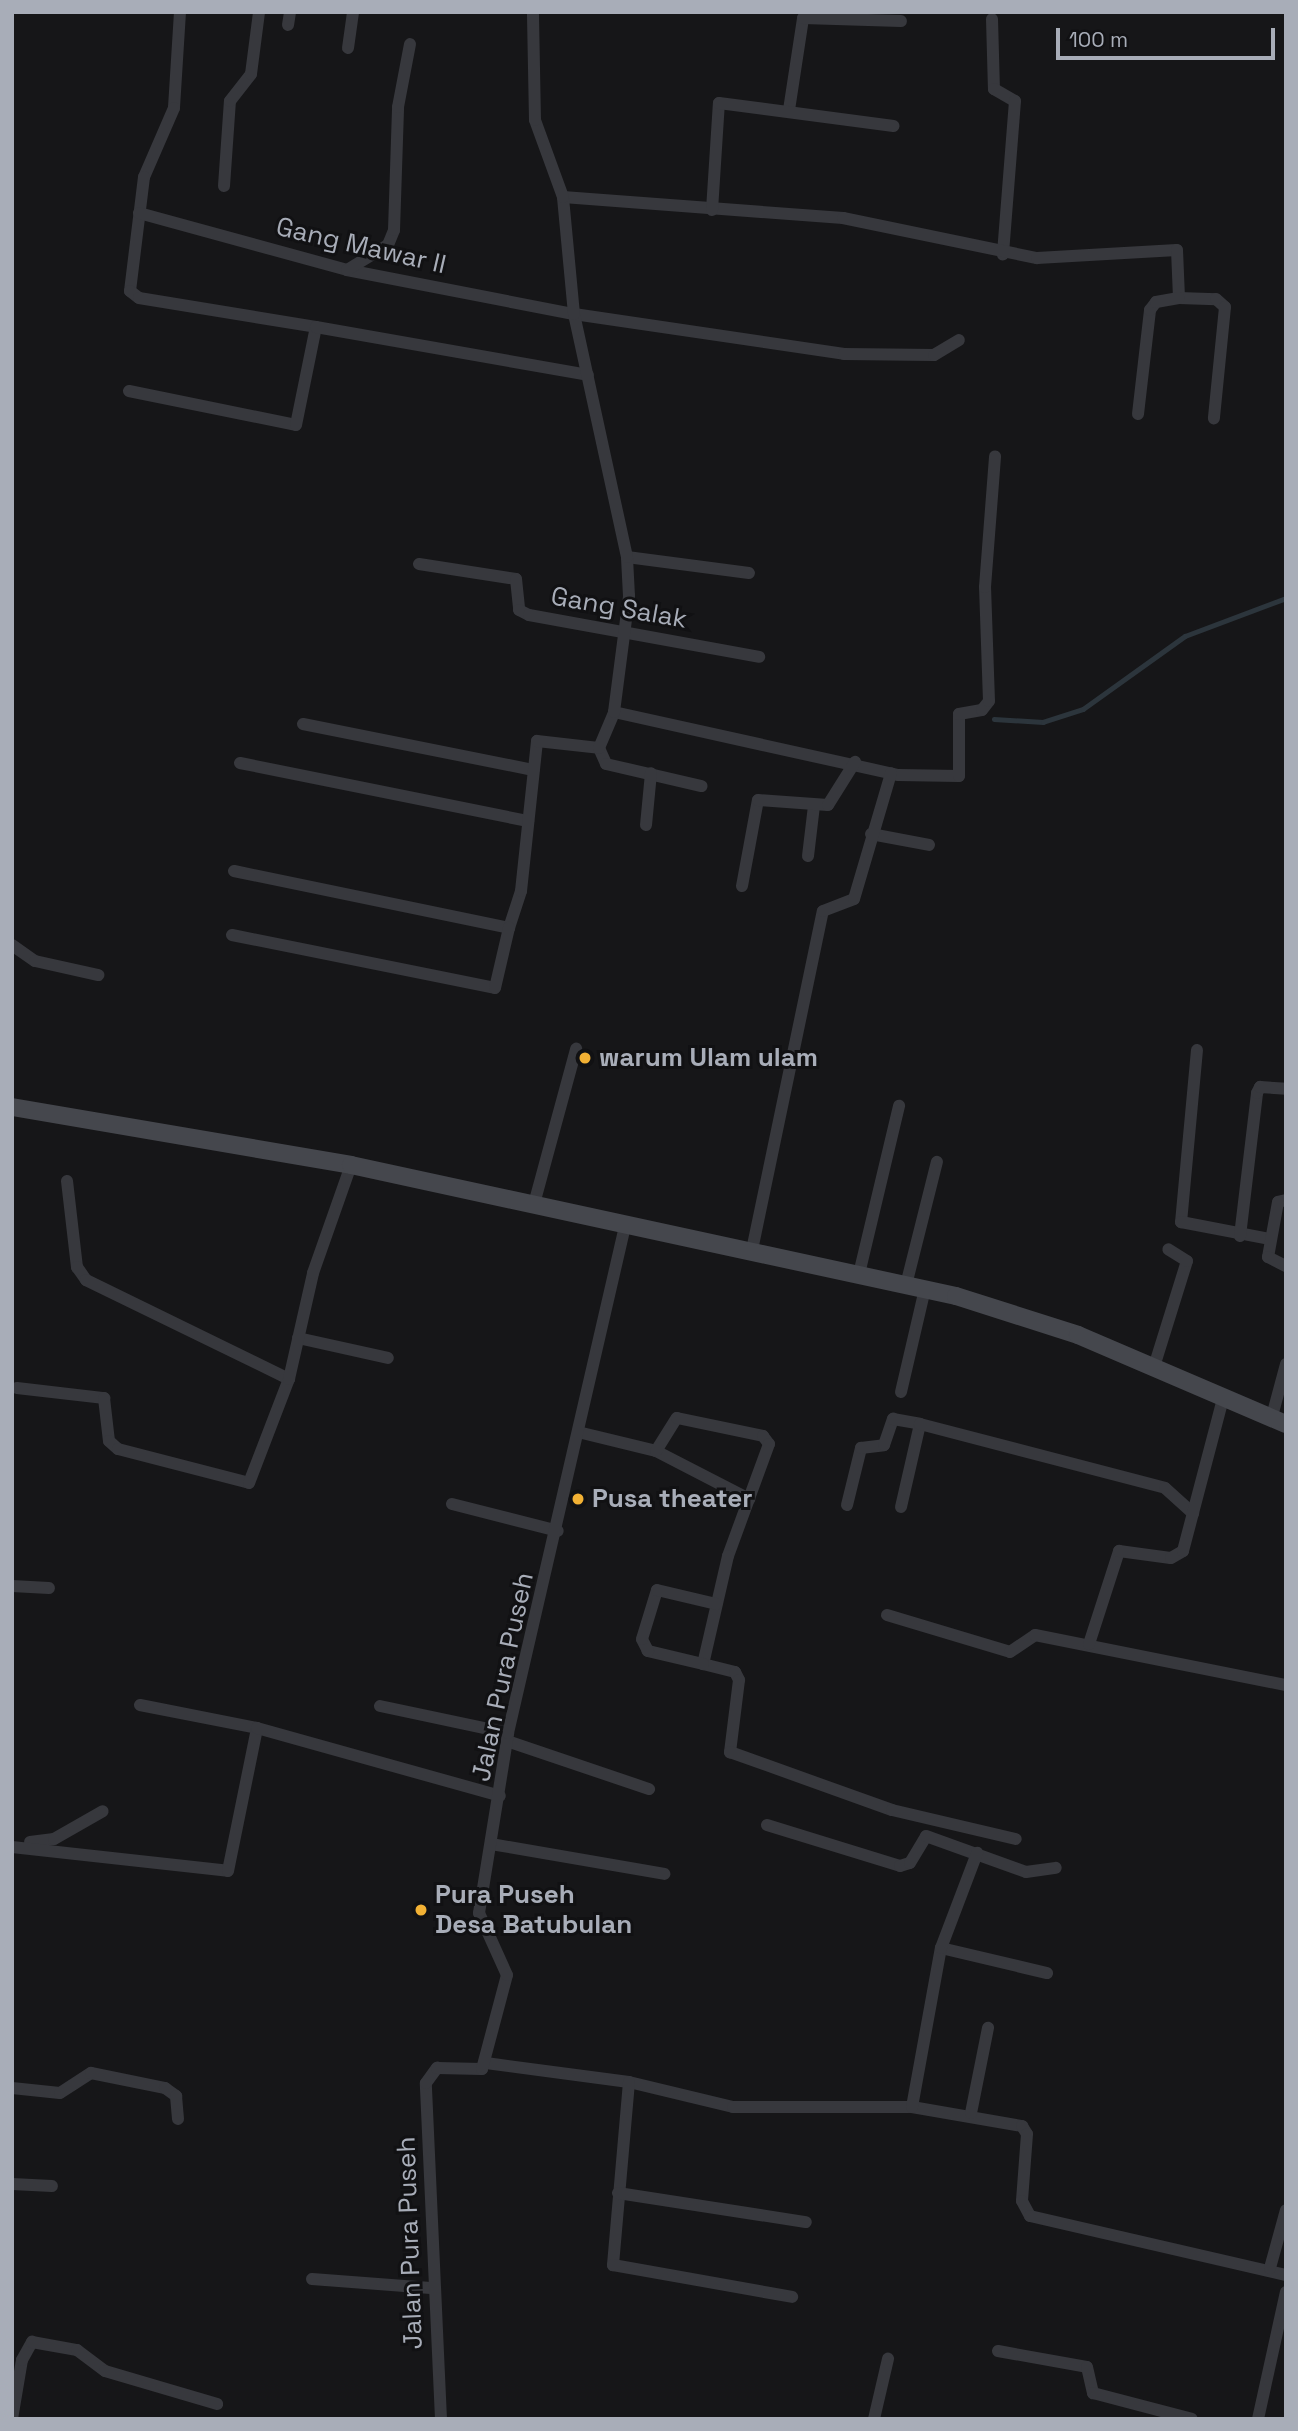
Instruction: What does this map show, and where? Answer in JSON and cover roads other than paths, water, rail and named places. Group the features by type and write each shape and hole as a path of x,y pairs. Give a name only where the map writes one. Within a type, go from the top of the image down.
{"street":[{"path":"180,12 174,108 148,164 130,264 134,297 588,375"},
{"path":"223,186 230,101 251,74 259,12"},
{"path":"348,48 353,12"},
{"path":"533,12 535,120 563,197 574,314 627,556 626,630 614,712 599,748 606,764 701,786"},
{"path":"789,110 803,18 901,21"},
{"path":"992,19 994,89 1015,101 1003,255"},
{"path":"347,270 388,245 394,230 398,99 410,44"},
{"path":"712,210 719,103 789,110 892,126"},
{"path":"563,197 895,226 1003,255 1079,261 1174,249 1181,254 1179,298"},
{"name":"Gang Mawar II","path":"139,213 347,270 574,314 836,353 934,355 959,340"},
{"path":"1138,414 1152,304 1179,298 1216,299 1225,307 1214,418"},
{"path":"129,391 296,425 316,327"},
{"path":"614,712 855,762 891,773 959,776 959,714 988,704 985,587 995,456"},
{"path":"627,556 749,573"},
{"name":"Gang Salak","path":"419,564 516,579 519,610 529,615 626,630 759,657"},
{"path":"303,724 533,770"},
{"path":"232,935 495,988 521,891 533,770 542,738 599,748"},
{"path":"742,886 758,800 814,806 834,799 855,762"},
{"path":"240,763 528,821"},
{"path":"646,825 650,773"},
{"path":"752,1250 823,911 854,899 891,773"},
{"path":"808,856 814,806"},
{"path":"872,834 929,845"},
{"path":"234,871 509,928"},
{"path":"12,945 35,961 98,975"},
{"path":"534,1204 576,1049"},
{"path":"1197,1050 1180,1216 1185,1227 1270,1239"},
{"path":"1240,1236 1257,1093 1260,1087 1286,1089"},
{"path":"859,1274 899,1106"},
{"path":"12,1107 351,1166 626,1222 925,1289 1049,1324 1279,1422 1286,1364"},
{"path":"906,1285 937,1162"},
{"path":"17,1388 104,1398 114,1446 244,1484 256,1472 289,1379 298,1338 351,1166"},
{"path":"67,1181 76,1267 86,1280 289,1379"},
{"path":"1286,1200 1278,1202 1270,1239 1270,1262 1286,1266"},
{"name":"Jalan Pura Puseh","path":"441,2419 431,2288 428,2077 437,2068 477,2072 486,2063 507,1975 479,1922 491,1844 508,1737 558,1531 626,1222"},
{"path":"1153,1370 1187,1261 1168,1248"},
{"path":"901,1392 925,1289"},
{"path":"298,1338 388,1358"},
{"path":"1089,1644 1119,1551 1179,1556 1194,1513 1223,1398"},
{"path":"656,1451 677,1418 763,1436 768,1448 716,1604 703,1664"},
{"path":"848,1504 861,1448 884,1445 893,1419 1165,1489 1194,1513"},
{"path":"901,1507 920,1424"},
{"path":"578,1432 656,1451 749,1499"},
{"path":"452,1504 558,1531"},
{"path":"12,1586 49,1588"},
{"path":"716,1604 657,1590 642,1639 648,1651 703,1664 738,1676 728,1742 738,1758 892,1810 1016,1839"},
{"path":"887,1615 1015,1653 1032,1635 1089,1644 1286,1685"},
{"path":"140,1705 257,1728 500,1796"},
{"path":"380,1706 508,1737 649,1789"},
{"path":"12,1847 228,1871 257,1728"},
{"path":"12,1839 48,1841 103,1811"},
{"path":"767,1825 900,1866 910,1863 922,1836 1026,1872 1056,1868"},
{"path":"491,1844 664,1874"},
{"path":"912,2107 941,1948 977,1853"},
{"path":"941,1948 1046,1973"},
{"path":"971,2113 988,2028"},
{"path":"486,2063 629,2082 733,2107 912,2107 971,2113 1025,2130 1022,2202 1030,2216 1270,2268 1286,2275"},
{"path":"12,2088 60,2093 91,2073 165,2088 176,2096 178,2119"},
{"path":"629,2082 611,2256 618,2269 792,2297"},
{"path":"12,2184 52,2186"},
{"path":"618,2193 806,2222"},
{"path":"1270,2268 1286,2210"},
{"path":"313,2279 431,2288"},
{"path":"1258,2419 1286,2292"},
{"path":"12,2418 17,2359 29,2343 70,2348 105,2371 217,2404"},
{"path":"998,2351 1087,2367 1093,2393 1192,2419"},
{"path":"874,2419 888,2359"}],"waterway":[{"path":"994,719 1043,722 1083,709 1185,636 1286,598"}],"place":[{"name":"warum Ulam ulam","path":"585,1058"},
{"name":"Pusa theater","path":"578,1499"},
{"name":"Pura Puseh Desa Batubulan","path":"421,1910"}]}
